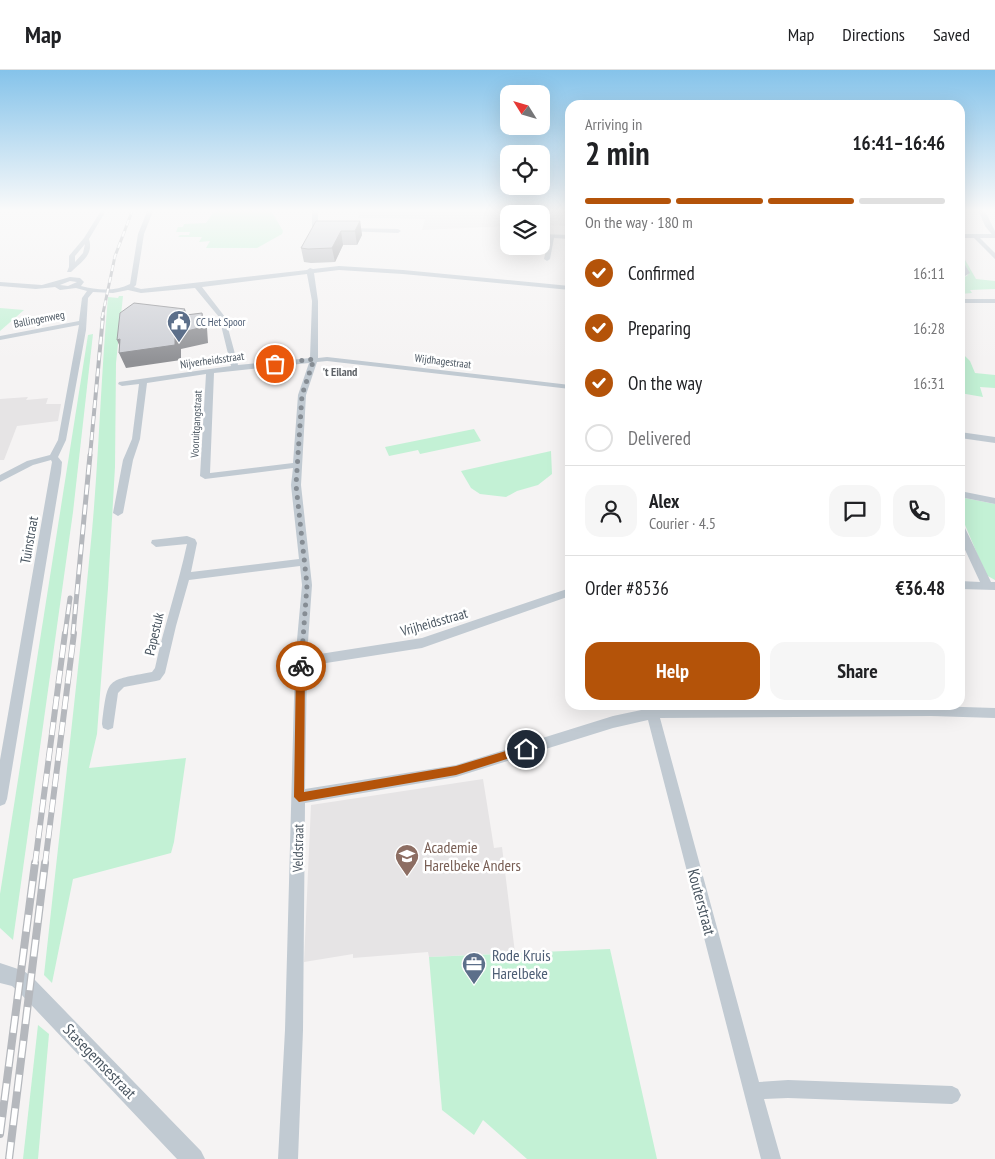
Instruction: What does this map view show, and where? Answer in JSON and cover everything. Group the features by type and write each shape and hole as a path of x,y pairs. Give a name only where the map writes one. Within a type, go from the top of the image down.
{"street":[{"path":"72,260 72,267"},
{"path":"68,279 67,274 81,260"},
{"path":"128,288 134,284 138,260"},
{"path":"57,285 63,288 76,286 90,292 128,288 142,291 339,268 394,271 565,288"},
{"name":"Veldstraat","path":"288,1159 294,1030 301,662 307,585 296,485 302,395 314,359 315,301 310,270"},
{"path":"0,284 40,287 57,285 68,279 80,280 80,283 76,286"},
{"path":"197,286 222,317 235,368"},
{"name":"Tuinstraat","path":"0,799 56,473 57,462 53,457 62,440 83,322 85,298 90,292"},
{"path":"965,295 986,294"},
{"path":"965,301 995,300"},
{"name":"Ballingenweg","path":"0,338 83,322"},
{"name":"Nijverheidsstraat","path":"122,384 314,359"},
{"name":"Wijdhagestraat","path":"314,359 565,386"},
{"name":"Vooruitgangstraat","path":"210,372 205,476 297,465"},
{"path":"118,513 128,460 136,439 143,381"},
{"path":"965,436 995,440"},
{"path":"0,479 30,464 53,457"},
{"path":"965,495 995,501"},
{"path":"965,537 991,586 965,585"},
{"name":"Papestuk","path":"108,724 112,690 120,684 156,676 162,670 170,626 185,577 191,541 156,543"},
{"path":"185,577 305,562"},
{"name":"Vrijheidsstraat","path":"301,662 422,643 565,594"},
{"path":"299,797 456,771 649,710"},
{"name":"Kouterstraat","path":"652,710 771,1159"},
{"path":"786,710 995,713"},
{"name":"Stasegemsestraat","path":"0,973 17,978 26,985 193,1159"},
{"path":"752,1091 788,1089 952,1095"}],"shaded area":[{"path":"28,397 26,400 48,398 46,404 61,404 58,421 17,426 4,460 0,460 0,399"},
{"name":"Academie Harelbeke Anders","path":"483,779 494,848 502,847 515,953 429,957 428,952 353,958 353,954 304,962 311,805"}],"green space":[{"path":"965,260 976,279 995,281 995,289 970,290 972,293 965,294 965,277 969,273 965,265"},
{"path":"123,296 116,363 115,467 108,588 97,734 89,768 186,758 171,853 73,879 52,983 44,975 92,531 108,297 118,298"},
{"path":"0,308 24,310 0,331"},
{"path":"93,334 73,512 13,940 0,928 0,894 88,335"},
{"path":"965,356 970,361 975,373 995,375 995,388 980,387 983,397 965,394"},
{"path":"474,429 481,441 420,454 418,450 389,456 385,447"},
{"path":"551,451 552,474 538,485 517,491 506,497 480,494 471,488 461,471"},
{"path":"965,498 995,504 995,580 986,575 965,525"},
{"path":"610,949 657,1159 527,1159 483,1120 474,1135 442,1110 429,957"},
{"path":"38,1025 49,1034 38,1159 23,1159"}],"building":[{"path":"134,303 185,309 178,316 202,313 203,327 175,334 175,345 119,353 120,339 117,340 120,313"}],"railway":[{"path":"102,318 114,260"},
{"path":"90,456 103,316"},
{"path":"73,634 90,455"},
{"path":"65,634 70,598"},
{"path":"35,864 65,633"},
{"path":"45,864 74,633"},
{"path":"0,1134 35,863"},
{"path":"9,1159 45,863"}],"way so far":[{"path":"275,364 314,359 302,395 297,453 296,485 307,585 301,666"}],"place":[{"name":"CC Het Spoor","path":"179,343"},
{"name":"Academie Harelbeke Anders","path":"407,877"},
{"name":"Rode Kruis Harelbeke","path":"474,985"}],"district":[{"name":"'t Eiland","path":"340,372"}],"route":[{"path":"301,666 299,797 456,771 526,749"}]}
